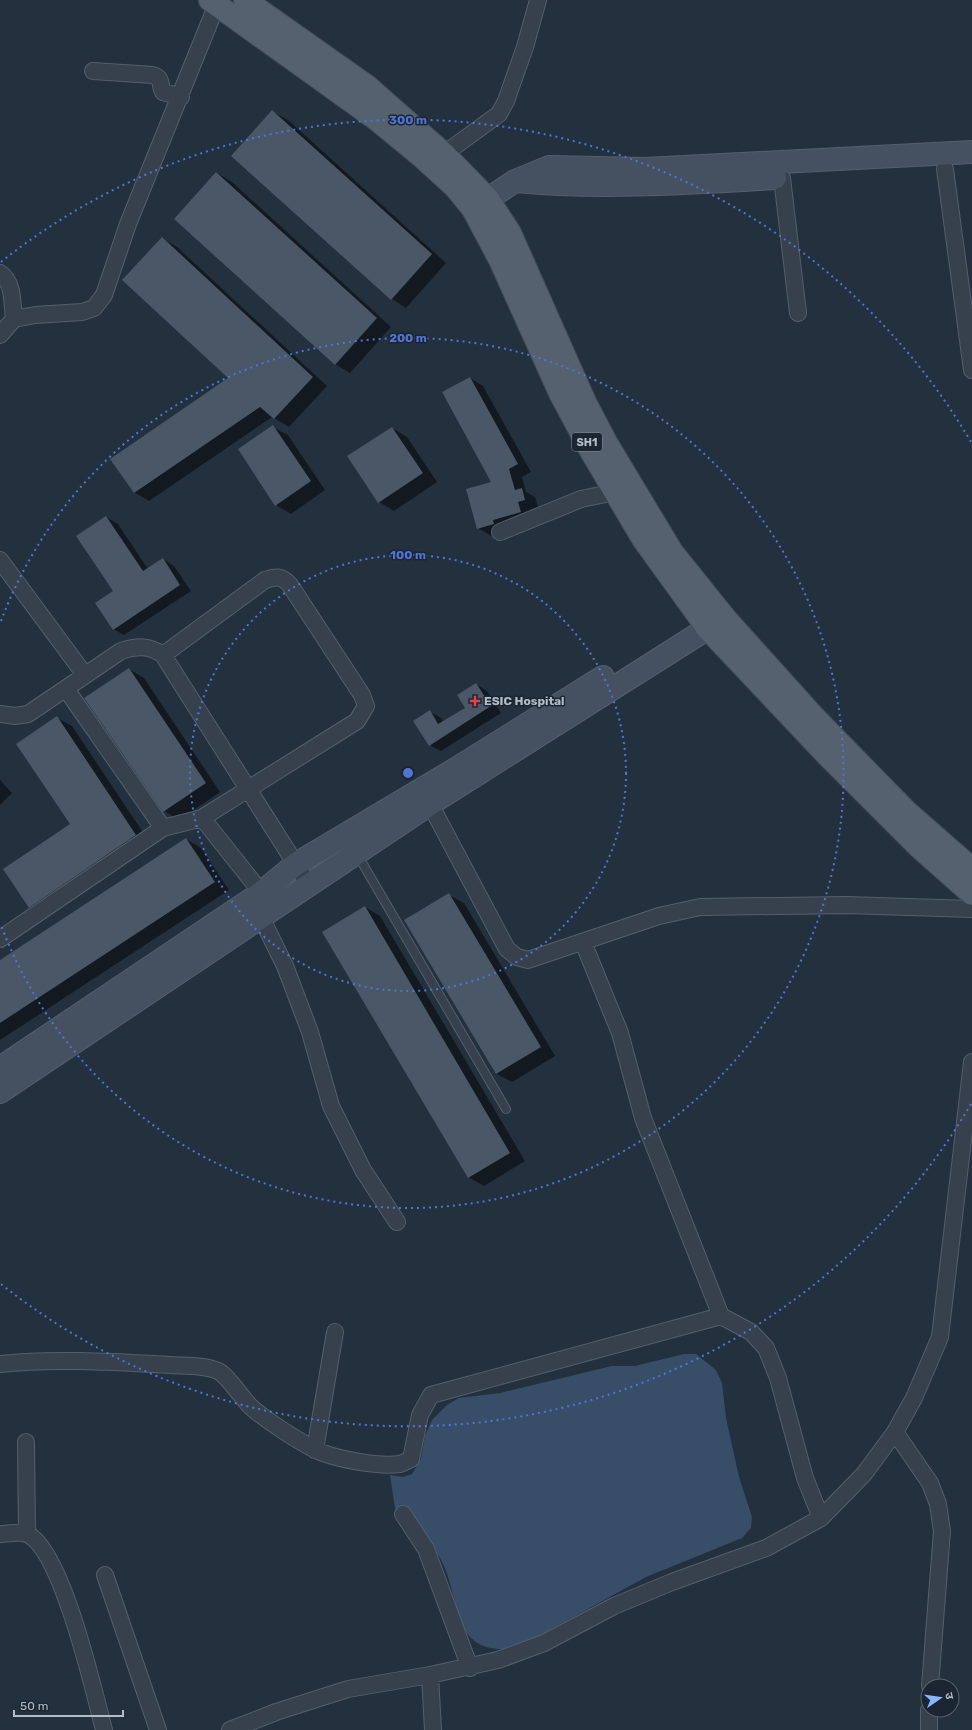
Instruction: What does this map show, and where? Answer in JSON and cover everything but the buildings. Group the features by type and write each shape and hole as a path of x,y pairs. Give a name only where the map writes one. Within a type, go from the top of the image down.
{"main road":[{"name":"SH1","path":"246,0 367,86 444,154 481,204 510,233 623,489 672,552 712,618 826,754 919,847 972,894"},
{"name":"SH1","path":"214,2 376,119 421,156 455,188 481,204"},
{"path":"481,204 515,181 549,167 646,169 972,152"},
{"path":"515,181 550,184 676,184 972,167"},
{"name":"SH1","path":"712,618 815,718 906,811 972,869"},
{"path":"0,1068 265,906 309,885 712,618"},
{"path":"0,1092 265,906 296,864 712,618"}],"street":[{"path":"444,154 499,114 508,95 525,47 538,0"},
{"path":"0,335 14,319 35,314 82,312 94,308 104,295 128,224 181,97 214,2"},
{"path":"93,71 153,75 158,77 161,81 163,92 181,97"},
{"path":"945,169 972,370"},
{"path":"782,178 798,313"},
{"path":"0,273 6,277 9,282 14,319"},
{"path":"500,532 582,499 623,489"},
{"path":"0,560 85,675"},
{"path":"0,939 162,828 202,818 357,721 366,706 362,695 290,585 284,578 278,576 264,580 163,655"},
{"path":"0,714 15,716 28,714 121,651 136,647 154,648 163,655 309,885"},
{"path":"66,689 162,828"},
{"path":"430,804 507,949 517,957 528,960 659,916 700,907 846,905 972,909"},
{"path":"202,818 265,906 285,966 310,1032 331,1106 363,1170 397,1222"},
{"path":"583,942 620,1033 646,1125 721,1316 752,1332 766,1348 778,1378 804,1478 821,1518"},
{"path":"230,1730 276,1712 348,1689 470,1668 498,1660 544,1643 614,1606 672,1582 766,1548 821,1518 864,1474 895,1432 914,1398 940,1337 972,1062"},
{"path":"0,1364 24,1362 152,1364 192,1366 218,1371 224,1375 242,1399 260,1414 315,1450 338,1457 380,1464 402,1464 411,1458 420,1415 431,1395 721,1316"},
{"path":"315,1450 335,1332"},
{"path":"895,1432 930,1483 938,1504 942,1531 931,1678"},
{"path":"26,1442 27,1534"},
{"path":"403,1514 426,1549 470,1668"},
{"path":"0,1534 27,1534 39,1543 50,1559 83,1647 104,1730"},
{"path":"105,1574 158,1730"},
{"path":"430,1675 433,1730"},
{"path":"928,1730 929,1718"}],"lane":[{"path":"356,853 506,1109"}],"water":[{"path":"684,1354 696,1354 716,1370 722,1383 726,1418 739,1477 752,1517 751,1528 742,1538 646,1577 517,1648 496,1649 481,1645 471,1637 463,1627 445,1568 440,1558 410,1518 395,1508 390,1475 403,1477 412,1474 421,1459 425,1436 432,1420 447,1405 459,1398 500,1393 612,1366 635,1366"}],"place":[{"name":"ESIC Hospital","path":"475,701"}]}
